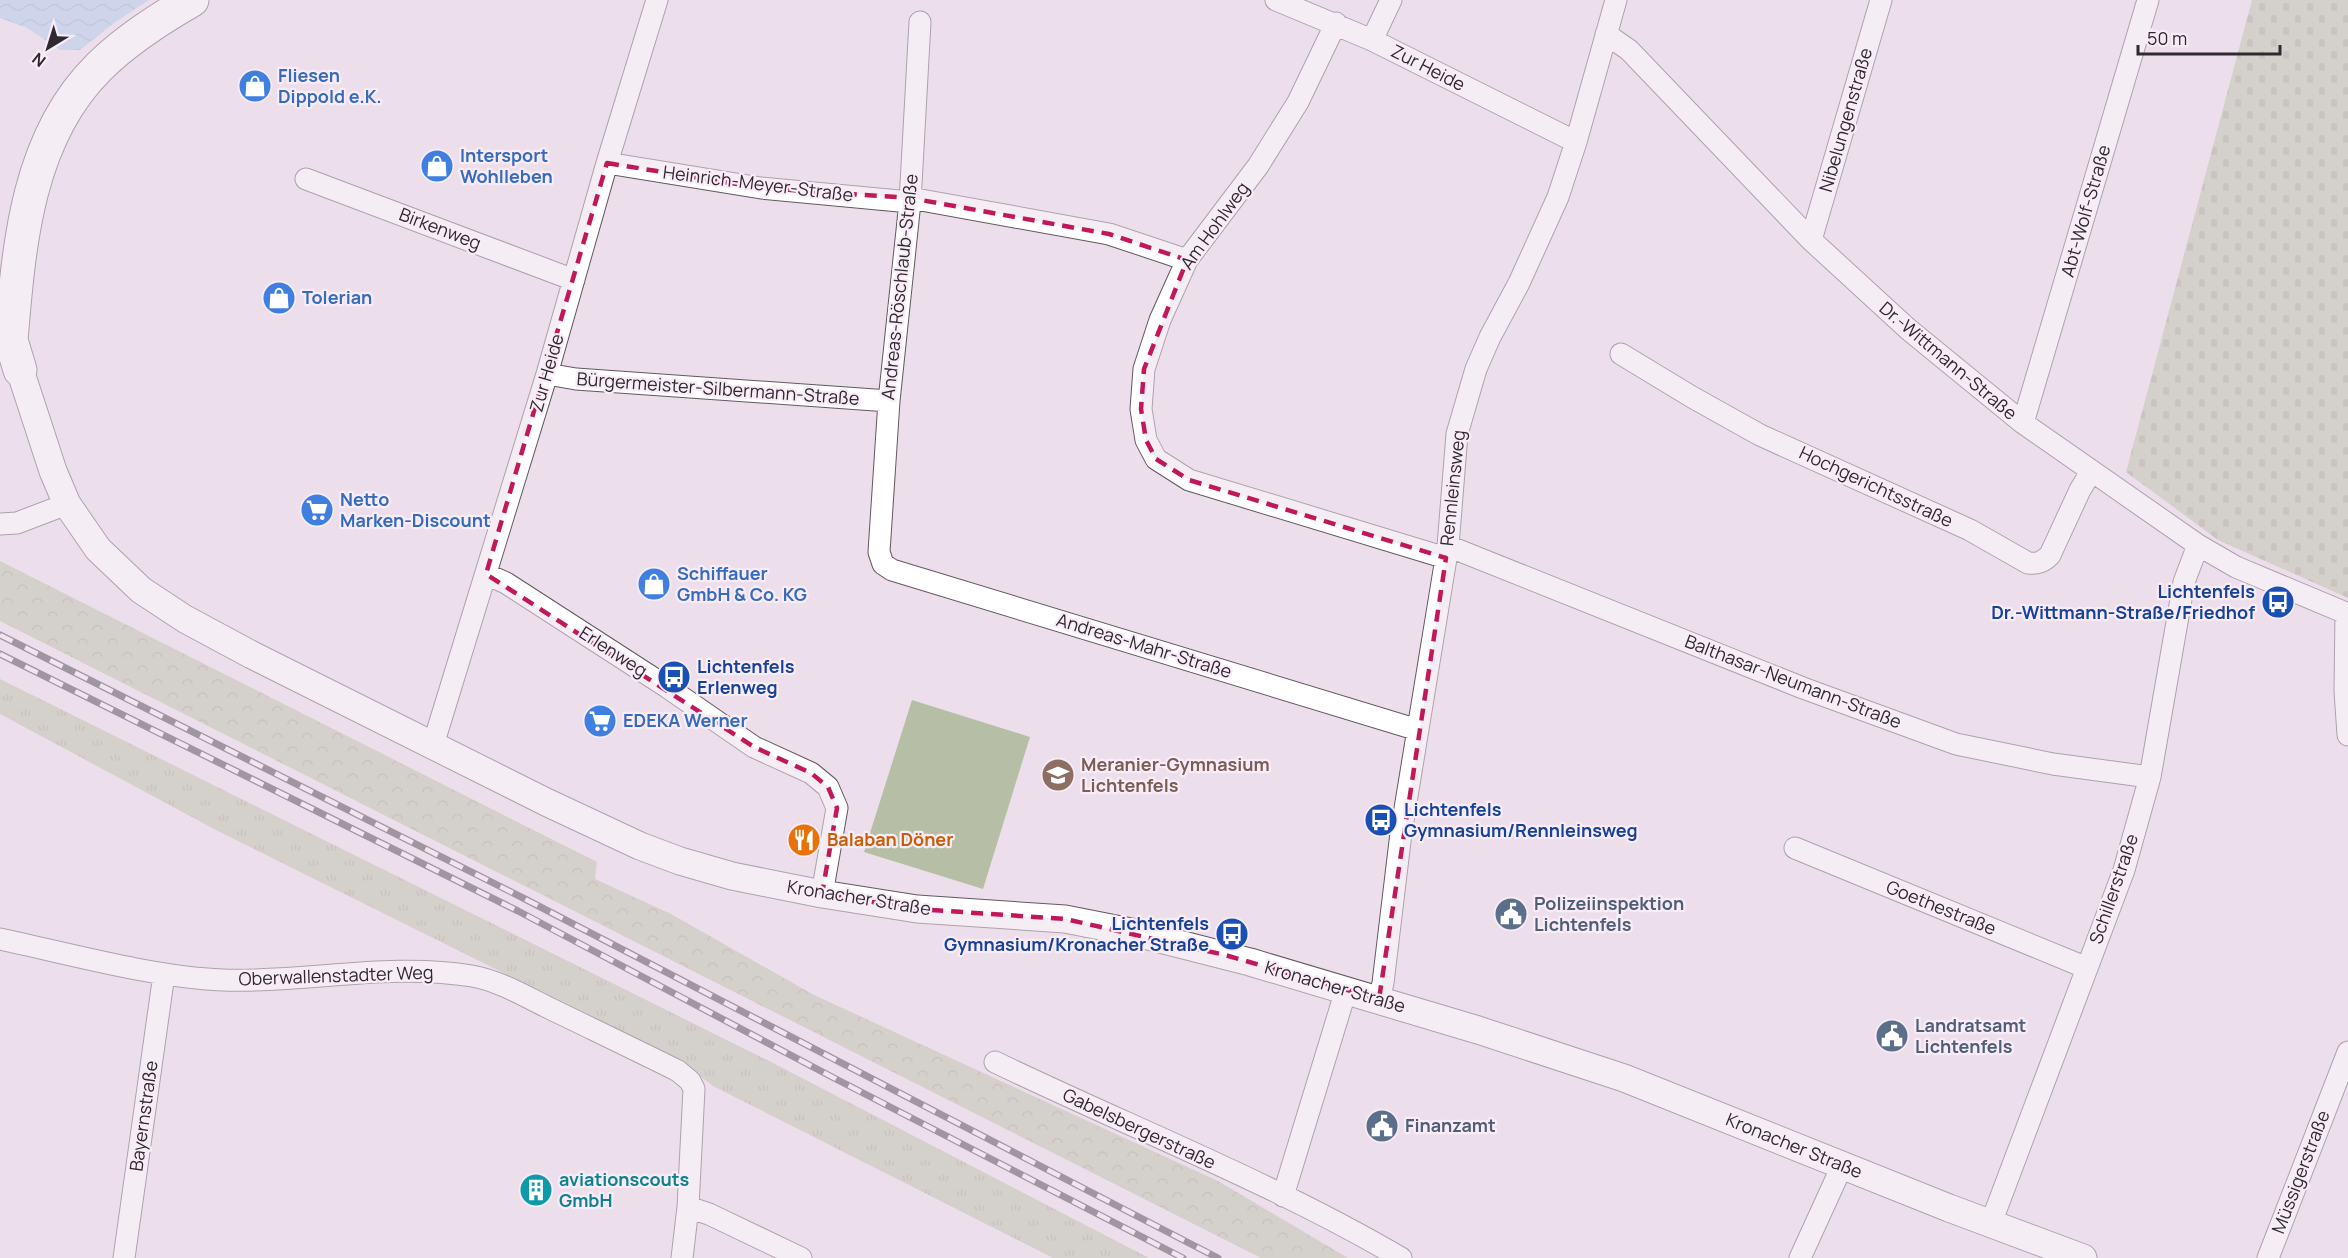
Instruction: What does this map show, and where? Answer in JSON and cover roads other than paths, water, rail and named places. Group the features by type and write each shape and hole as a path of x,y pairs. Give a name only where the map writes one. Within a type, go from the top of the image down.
{"highway":[{"path":"16,355 18,261 29,197 52,134 72,98 99,66 157,21 192,0"},
{"path":"0,301 16,355"}],"street":[{"name":"Zur Heide","path":"433,745 547,374 606,163 657,0"},
{"name":"Zur Heide","path":"1276,0 1336,23 1372,40 1576,142"},
{"path":"1372,40 1391,0"},
{"name":"Rennleinsweg","path":"1379,999 1383,983 1401,833 1447,552 1457,434 1469,388 1490,338 1519,283 1558,197 1616,0"},
{"name":"Nibelungenstraße","path":"1811,240 1881,0"},
{"name":"Abt-Wolf-Straße","path":"2023,423 2148,0"},
{"name":"Andreas-Röschlaub-Straße","path":"879,552 889,401 910,200 920,22"},
{"name":"Am Hohlweg","path":"1336,23 1298,102 1258,166 1187,260 1160,320 1144,369 1141,409 1146,440 1156,459 1189,480 1447,552"},
{"name":"Dr.-Wittmann-Straße","path":"1606,34 1629,50 1811,240 1908,329 2023,423 2198,545 2236,567 2347,614"},
{"name":"Heinrich-Meyer-Straße","path":"606,163 761,188 910,200 1109,234 1187,260"},
{"name":"Birkenweg","path":"306,179 573,279"},
{"name":"Hochgerichtsstraße","path":"1621,354 1760,435 1970,530 2028,562 2037,564 2050,555 2080,490 2091,472"},
{"name":"Kronacher Straße","path":"16,355 52,471 67,504 98,549 141,590 195,624 338,699 640,846 680,861 732,876 822,894 917,909 1065,919 1148,935 1251,962 1379,999 1624,1078 1842,1166 2082,1258"},
{"name":"Bürgermeister-Silbermann-Straße","path":"547,374 576,379 889,401"},
{"path":"0,524 16,524 67,504"},
{"name":"Schillerstraße","path":"1991,1223 2124,870 2150,777 2184,582 2198,545"},
{"name":"Andreas-Mahr-Straße","path":"879,552 883,564 892,570 1419,730"},
{"name":"Balthasar-Neumann-Straße","path":"1447,552 1956,744 2053,764 2150,777"},
{"name":"Erlenweg","path":"486,574 506,583 668,687 754,747 811,773 828,787 837,808 822,894"},
{"path":"2347,614 2345,691 2348,735"},
{"name":"Goethestraße","path":"1795,848 2087,968"},
{"name":"Oberwallenstadter Weg","path":"0,939 164,974 221,980 281,980 370,971 430,971 475,976 506,987 678,1071 690,1081 694,1089 688,1207"},
{"name":"Bayernstraße","path":"124,1258 164,974"},
{"path":"1283,1196 1346,990"},
{"name":"Müssigerstraße","path":"2268,1258 2348,1052"},
{"name":"Gabelsbergerstraße","path":"995,1062 1283,1196 1401,1258"},
{"path":"1800,1258 1842,1166"},
{"path":"682,1258 688,1207 709,1214 801,1258"}],"water":[{"path":"0,0 149,0 114,23 80,50 60,50 27,28 0,18"}],"railway":[{"path":"0,635 525,899 1218,1258"},
{"path":"0,654 518,911 834,1078 1183,1258"}],"place":[{"name":"Fliesen Dippold e.K.","path":"255,86"},
{"name":"Intersport Wohlleben","path":"437,166"},
{"name":"Tolerian","path":"279,298"},
{"name":"Netto Marken-Discount","path":"317,510"},
{"name":"Schiffauer GmbH & Co. KG","path":"654,584"},
{"name":"Lichtenfels Dr.-Wittmann-Straße/Friedhof","path":"2278,602"},
{"name":"Lichtenfels Erlenweg","path":"674,677"},
{"name":"EDEKA Werner","path":"600,721"},
{"name":"Meranier-Gymnasium Lichtenfels","path":"1058,775"},
{"name":"Lichtenfels Gymnasium/Rennleinsweg","path":"1381,820"},
{"name":"Balaban Döner","path":"804,840"},
{"name":"Polizeiinspektion Lichtenfels","path":"1511,914"},
{"name":"Lichtenfels Gymnasium/Kronacher Straße","path":"1232,934"},
{"name":"Landratsamt Lichtenfels","path":"1892,1036"},
{"name":"Finanzamt","path":"1382,1126"},
{"name":"aviationscouts GmbH","path":"536,1190"}]}
